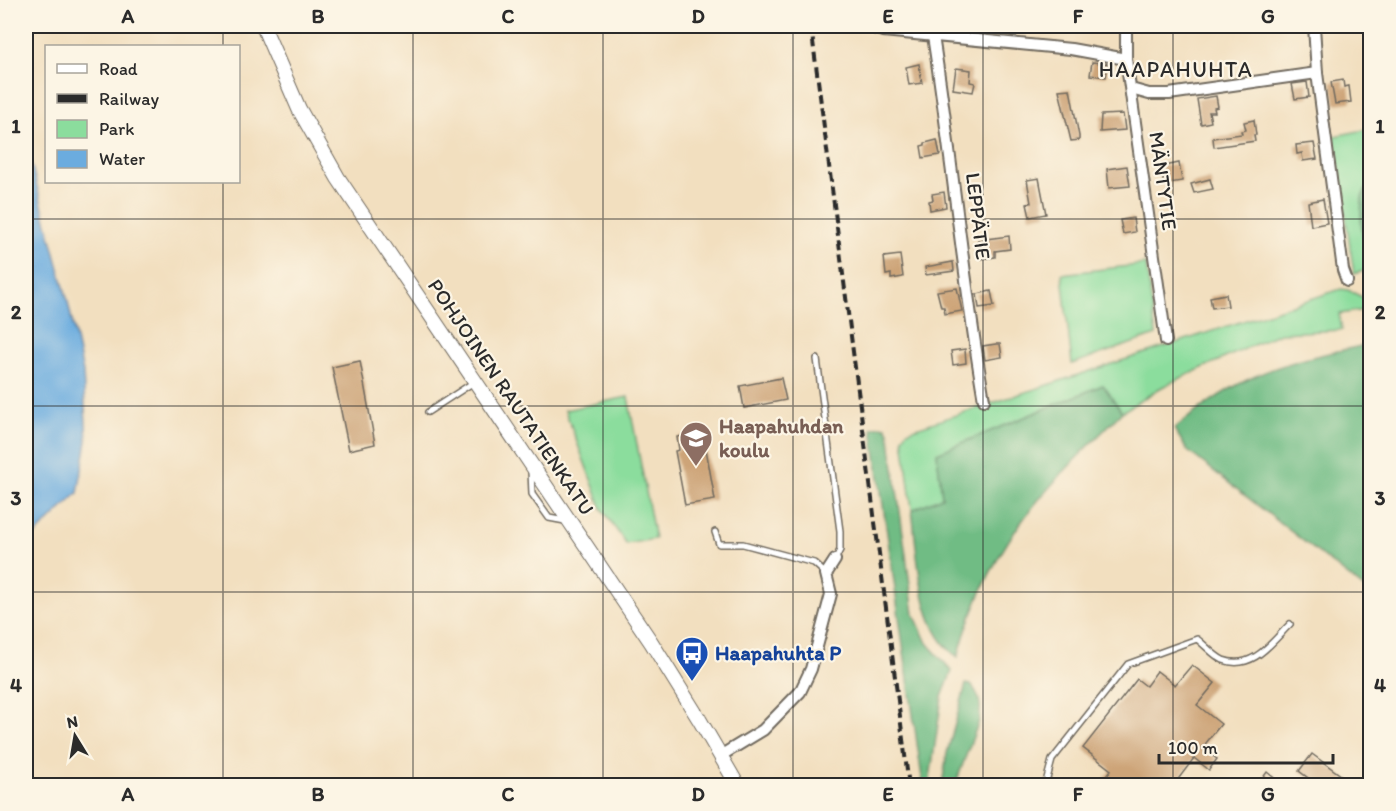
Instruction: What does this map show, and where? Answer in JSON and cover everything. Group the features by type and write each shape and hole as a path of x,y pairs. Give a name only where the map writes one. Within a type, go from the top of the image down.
{"street":[{"name":"POHJOINEN RAUTATIENKATU","path":"263,26 299,109 338,178 657,651 738,786"},
{"path":"868,26 884,31 1061,48 1126,59"},
{"name":"MÄNTYTIE","path":"1126,26 1126,59 1166,341"},
{"path":"1314,26 1317,74 1343,270 1347,281"},
{"name":"LEPPÄTIE","path":"933,36 947,125 974,343 984,400"},
{"path":"1131,89 1149,94 1169,94 1317,74"},
{"path":"720,756 763,730 800,692 811,669 831,594 826,574 835,560"}],"lane":[{"path":"817,359 840,531 840,550 835,560"},
{"path":"428,412 475,381"},
{"path":"715,532 719,544 743,543 814,563 826,574"},
{"path":"1045,786 1052,760 1128,664 1197,639 1222,660 1242,663 1259,656 1290,624"}],"green space":[{"path":"1370,129 1370,181 1362,197 1366,247 1370,251 1370,269 1354,274 1334,136"},
{"path":"1370,181 1370,251 1364,240 1361,212 1363,197"},
{"path":"1146,264 1156,335 1072,364 1062,274"},
{"path":"1341,289 1370,301 1370,309 1339,314 1342,330 1280,333 1162,387 1122,412 1103,385 937,453 942,497 912,510 903,438 907,431"},
{"path":"1370,344 1370,593 1188,451 1174,429 1218,396 1262,373 1307,358"},
{"path":"1103,385 1122,412 1046,491 1010,538 971,616 958,657 945,645 927,610 922,590 912,510 942,497 937,453"},
{"path":"628,397 655,539 626,544 602,509 565,410"},
{"path":"886,427 889,432 914,614 927,643 952,671 942,697 929,785 923,785 872,428"},
{"path":"966,684 971,685 978,698 979,721 955,785 942,785 947,753"}],"water":[{"path":"26,145 68,302 83,372 87,441 78,493 36,534 26,539"}],"building":[{"path":"1092,62 1108,64 1106,77 1090,75"},
{"path":"919,64 922,83 909,85 906,67"},
{"path":"956,68 971,70 970,82 975,83 973,92 953,89"},
{"path":"1343,80 1344,87 1349,86 1351,102 1335,104 1331,82"},
{"path":"1307,82 1309,97 1295,99 1292,84"},
{"path":"1070,89 1079,136 1079,140 1071,141 1059,90"},
{"path":"1216,96 1218,107 1214,108 1215,112 1209,112 1211,122 1201,124 1197,99"},
{"path":"1123,114 1125,130 1100,132 1101,115"},
{"path":"1254,120 1255,141 1214,147 1213,138 1242,134 1241,131 1246,130 1244,122"},
{"path":"937,140 940,155 923,158 921,146"},
{"path":"1314,143 1317,159 1303,161 1302,153 1297,154 1296,145"},
{"path":"1179,163 1182,181 1164,184 1160,167"},
{"path":"1127,166 1130,186 1109,188 1107,169"},
{"path":"1039,178 1046,214 1030,217 1027,204 1031,203 1027,180"},
{"path":"1210,179 1213,189 1194,193 1191,184"},
{"path":"944,192 946,207 930,210 929,201 933,200 932,194"},
{"path":"1323,199 1327,223 1311,226 1308,202"},
{"path":"1133,218 1135,232 1123,234 1120,220"},
{"path":"1009,236 1010,249 995,251 995,257 981,259 978,240"},
{"path":"900,255 903,277 891,279 891,274 886,275 884,257"},
{"path":"953,262 954,271 926,275 925,267"},
{"path":"957,288 962,311 945,314 937,291"},
{"path":"991,291 994,306 979,308 977,294"},
{"path":"1226,294 1228,306 1212,308 1210,297"},
{"path":"1000,344 1002,357 985,360 983,346"},
{"path":"965,349 966,363 953,365 951,351"},
{"path":"360,361 375,444 349,450 332,367"},
{"path":"781,378 786,400 744,408 740,386"},
{"path":"703,432 715,500 685,505 675,451 679,450 677,437"},
{"path":"1192,665 1215,683 1197,705 1221,724 1202,748 1217,759 1209,770 1194,758 1173,786 1099,786 1111,770 1083,748 1137,679 1146,686 1157,671 1175,685"},
{"path":"1312,754 1346,779 1341,786 1319,786 1299,771"},
{"path":"1267,772 1284,786 1257,786"}],"railway":[{"path":"811,26 909,786"}],"place":[{"name":"Haapahuhdan koulu","path":"696,467"},
{"name":"Haapahuhta P","path":"692,682"}],"district":[{"name":"HAAPAHUHTA","path":"1176,69"}]}
